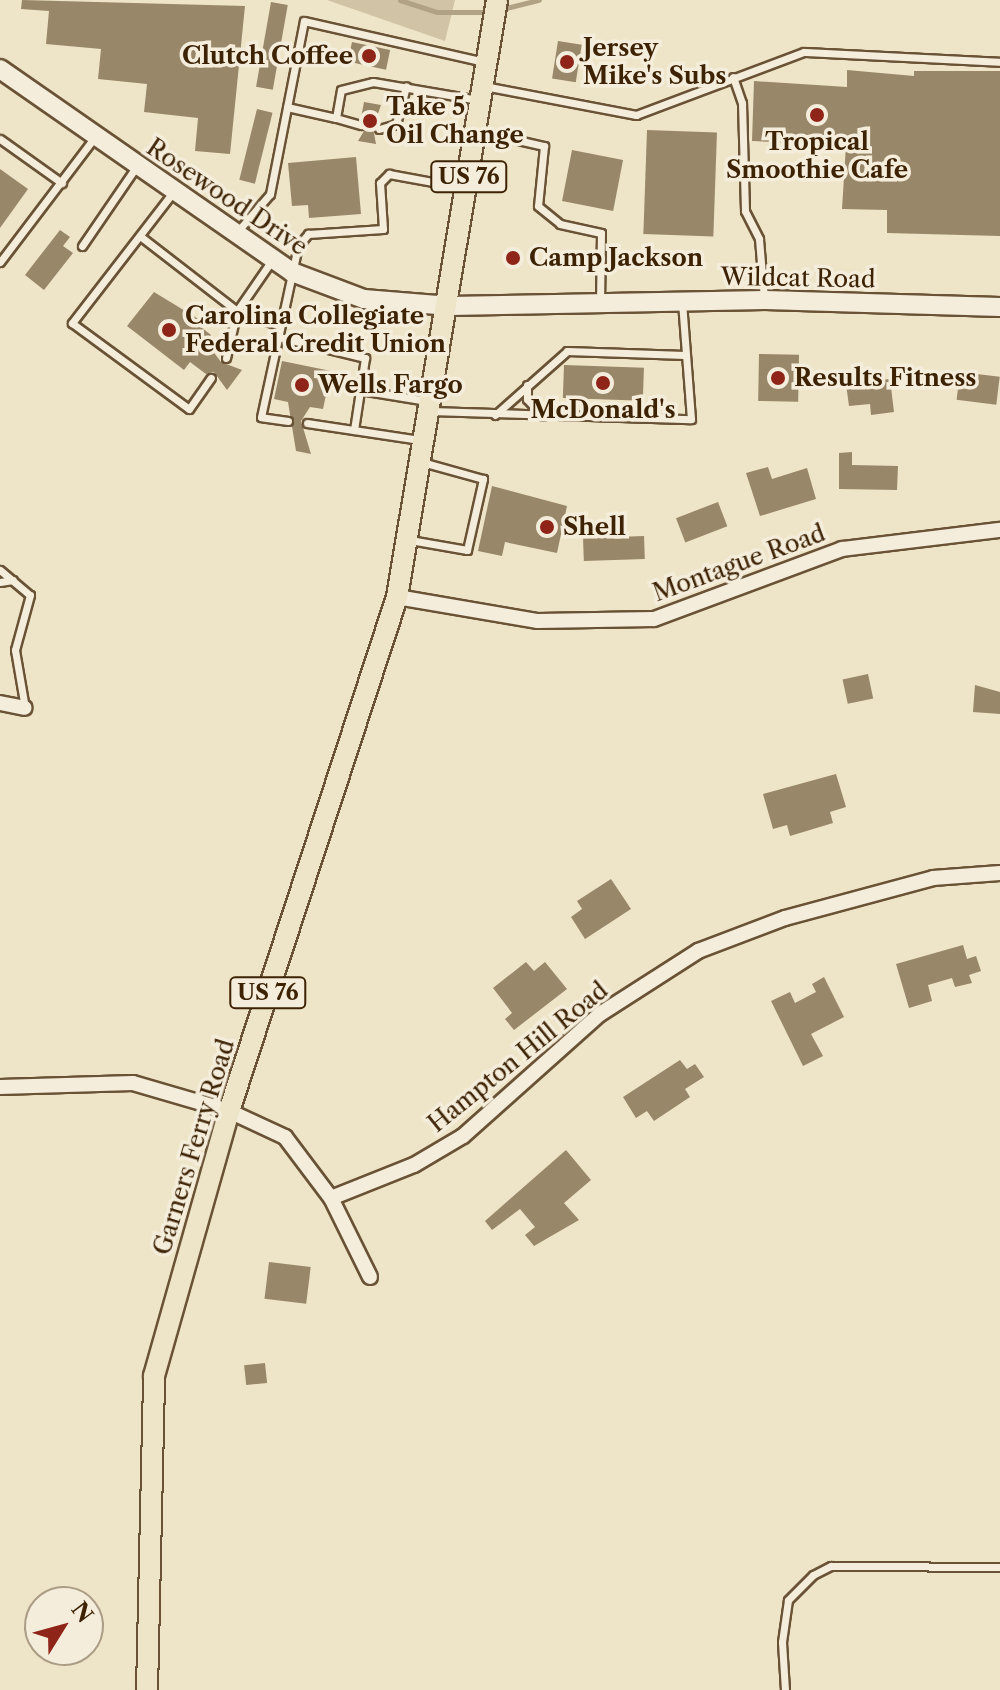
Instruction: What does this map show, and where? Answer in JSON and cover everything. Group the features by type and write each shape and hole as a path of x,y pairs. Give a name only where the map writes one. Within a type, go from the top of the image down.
{"main road":[{"name":"US 76","path":"450,306 486,55 497,0"},
{"name":"Rosewood Drive","path":"1,72 292,272 364,299 450,306"},
{"name":"Wildcat Road","path":"450,306 765,300 1000,307"},
{"name":"Garners Ferry Road","path":"147,1690 154,1376 229,1111 397,597 450,306"}],"street":[{"name":"Montague Road","path":"397,597 538,621 654,619 842,549 1000,530"},
{"path":"0,703 25,708"},
{"name":"Hampton Hill Road","path":"331,1198 414,1165 463,1136 600,1014 698,951 785,918 933,878 1000,873"},
{"path":"0,1087 133,1083 229,1111 285,1137 331,1198 370,1277"}],"lane":[{"path":"235,234 270,194 304,21 486,55"},
{"path":"336,118 341,90 350,86 406,86 481,93 636,115 804,52 1000,62"},
{"path":"733,77 742,103 745,211 759,239 765,300"},
{"path":"379,129 391,130 406,86"},
{"path":"287,107 361,125"},
{"path":"476,130 544,146 538,206 560,224 601,233 600,303"},
{"path":"0,262 95,136"},
{"path":"0,139 62,183"},
{"path":"82,246 138,166"},
{"path":"288,421 261,417 275,336 292,272 308,234 383,229 380,183 389,174 467,188"},
{"path":"174,191 72,323 189,409 211,378"},
{"path":"140,236 237,311 278,325"},
{"path":"226,358 237,311 273,259"},
{"path":"360,390 432,406 495,415 691,419 682,302"},
{"path":"275,336 365,358 354,430"},
{"path":"495,415 527,383 567,351 685,355"},
{"path":"527,383 527,399 543,416"},
{"path":"307,423 426,441"},
{"path":"408,539 467,550 483,479 422,462"},
{"path":"0,570 30,595 15,650 25,708"},
{"path":"0,582 13,580"},
{"path":"785,1690 788,1600 813,1575 831,1566 1000,1567"}],"shaded area":[{"path":"327,0 455,0 445,41"}],"building":[{"path":"22,0 245,6 230,154 195,151 198,118 144,112 147,84 98,79 101,49 46,44 49,11 21,9"},
{"path":"271,2 288,5 273,90 256,87"},
{"name":"Jersey Mike's Subs","path":"558,41 582,45 576,82 552,79"},
{"name":"Clutch Coffee","path":"352,42 390,50 386,70 348,62"},
{"path":"847,70 914,76 914,71 1000,71 1000,236 887,233 887,210 842,209 846,145 752,141 754,81 847,87"},
{"name":"Take 5 Oil Change","path":"364,102 381,105 373,128 376,144 358,141 367,126 361,118"},
{"path":"257,109 273,113 255,184 239,180"},
{"path":"647,130 717,132 713,236 643,234"},
{"path":"572,150 623,160 613,211 562,201"},
{"path":"356,157 361,214 309,218 308,205 292,206 288,163"},
{"path":"0,169 28,189 0,228"},
{"path":"60,230 70,237 63,246 73,253 44,290 25,275"},
{"name":"Carolina Collegiate Federal Credit Union","path":"154,292 200,320 197,324 211,335 206,342 221,362 242,370 227,390 214,372 206,374 190,362 184,370 127,326"},
{"name":"Results Fitness","path":"759,354 799,355 798,402 758,401"},
{"name":"Wells Fargo","path":"282,361 331,371 323,409 310,407 301,421 311,454 296,451 288,402 274,399"},
{"name":"McDonald's","path":"564,365 644,368 643,401 563,398"},
{"path":"960,372 1000,377 996,405 957,400"},
{"path":"890,379 894,412 871,415 870,404 849,406 846,384"},
{"path":"852,452 852,465 898,466 897,490 839,489 839,453"},
{"path":"768,467 772,479 807,468 816,499 760,516 746,473"},
{"path":"492,486 567,506 557,553 505,542 502,556 478,551"},
{"path":"718,502 727,526 685,542 676,518"},
{"path":"644,536 645,559 584,561 583,538"},
{"path":"868,674 873,698 848,704 843,679"},
{"path":"975,685 1000,692 1000,714 973,712"},
{"path":"836,774 846,807 830,812 833,823 790,836 787,825 773,829 763,794"},
{"path":"611,879 631,909 585,939 571,917 582,909 577,901"},
{"path":"963,945 967,959 976,956 981,971 969,975 972,983 955,987 952,978 928,985 932,1001 909,1008 896,964"},
{"path":"526,962 534,971 545,962 567,989 514,1030 505,1019 512,1013 493,988"},
{"path":"824,977 844,1017 811,1034 823,1056 803,1066 771,1001 790,992 795,1003 816,992 812,984"},
{"path":"680,1060 687,1069 695,1064 704,1077 685,1089 690,1097 654,1121 647,1111 636,1118 623,1097"},
{"path":"566,1150 591,1180 564,1203 579,1220 534,1246 525,1235 535,1227 520,1209 492,1230 485,1221"},
{"path":"269,1262 311,1267 306,1304 264,1299"},
{"path":"265,1363 267,1383 246,1385 244,1365"}],"waterway":[{"path":"400,0 437,12 488,12"},
{"path":"502,9 539,0"}],"place":[{"name":"Clutch Coffee","path":"369,56"},
{"name":"Jersey Mike's Subs","path":"567,62"},
{"name":"Tropical Smoothie Cafe","path":"817,115"},
{"name":"Take 5 Oil Change","path":"370,121"},
{"name":"Camp Jackson","path":"513,258"},
{"name":"Carolina Collegiate Federal Credit Union","path":"169,330"},
{"name":"Results Fitness","path":"778,378"},
{"name":"McDonald's","path":"603,383"},
{"name":"Wells Fargo","path":"302,385"},
{"name":"Shell","path":"547,527"}]}
